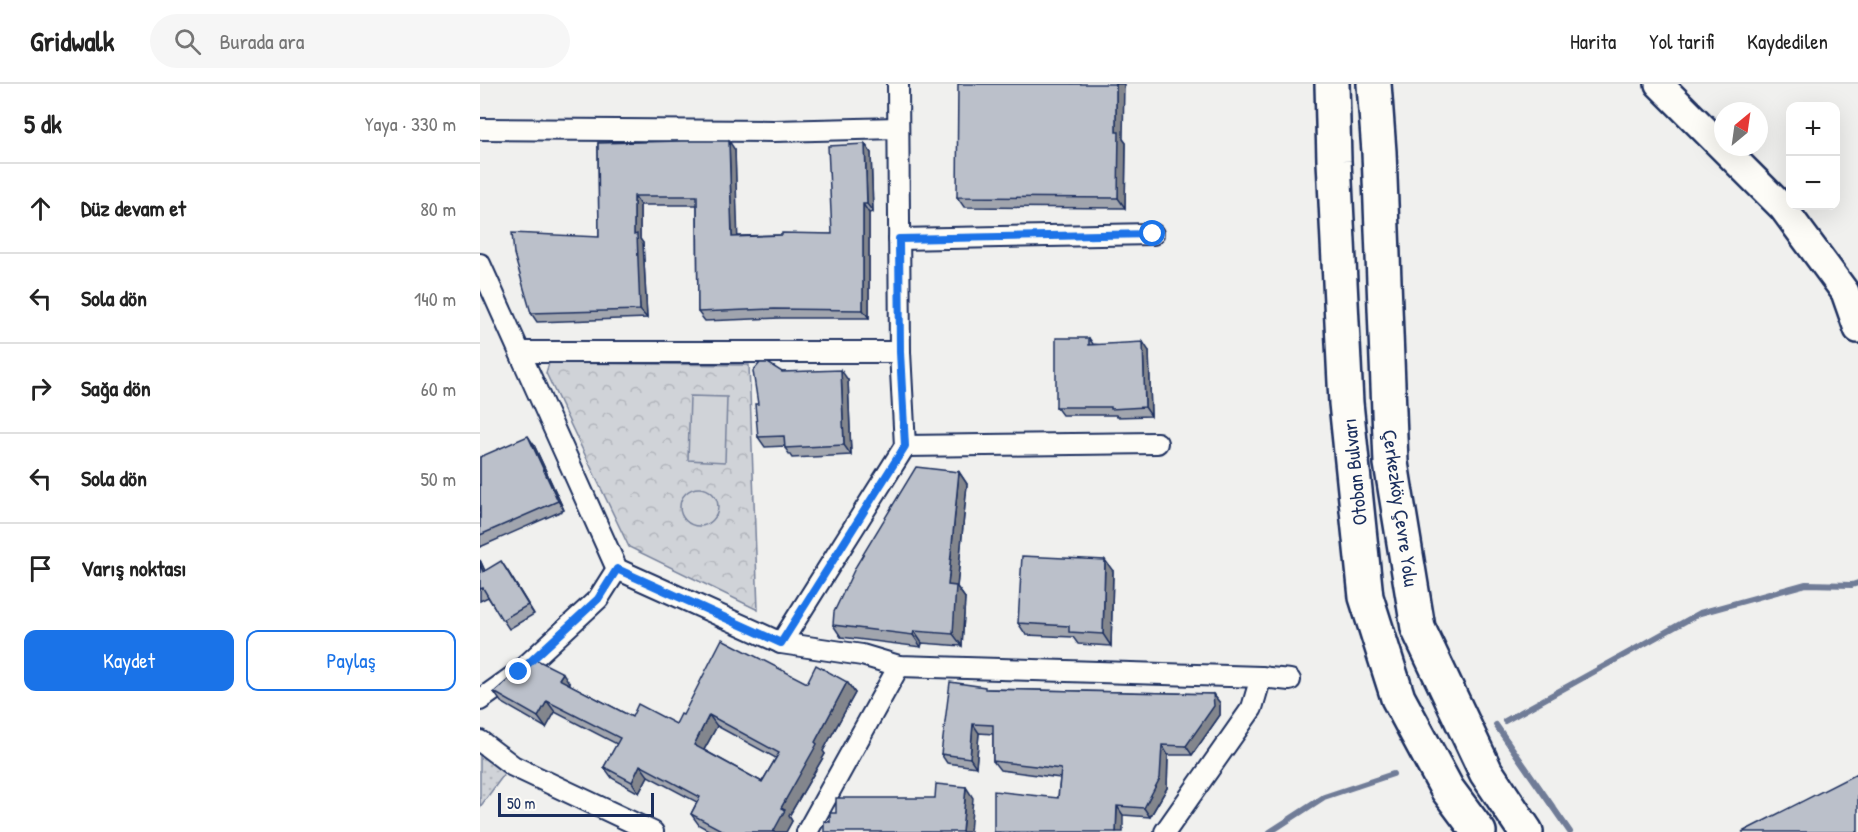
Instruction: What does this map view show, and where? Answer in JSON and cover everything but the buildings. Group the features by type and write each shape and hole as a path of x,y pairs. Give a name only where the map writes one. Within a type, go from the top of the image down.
{"highway":[{"path":"1319,84 1334,161"},
{"name":"Otoban Bulvarı","path":"1332,84 1346,403 1366,597 1398,698 1448,789 1479,832"},
{"name":"Çerkezköy Çevre Yolu","path":"1374,84 1379,152 1390,463 1418,628 1486,772 1526,832"},
{"path":"1379,152 1394,84"}],"main road":[{"path":"1659,84 1783,208 1845,292 1858,329"}],"street":[{"path":"781,643 905,446 900,352 898,84"},
{"path":"480,129 774,131 898,128"},
{"path":"899,239 1153,234"},
{"path":"480,264 617,569 781,643 862,655 899,666 1261,677 1290,680"},
{"path":"520,352 900,352"},
{"path":"905,446 1157,443"},
{"path":"480,700 519,672 598,599 617,569"},
{"path":"807,832 899,666"},
{"path":"1165,832 1252,708 1261,677"},
{"path":"480,741 513,766 653,832"}],"green space":[{"path":"549,363 749,365 758,610 629,547 546,373"},
{"path":"690,396 727,397 725,462 688,460"},
{"path":"699,488 712,494 718,507 712,520 699,526 686,520 680,507 686,494"},
{"path":"480,752 505,773 480,807"}],"waterway":[{"path":"1505,721 1700,613 1806,584 1852,585 1858,583"},
{"path":"1496,725 1570,832"},
{"path":"1270,832 1324,797 1393,774"}],"route":[{"path":"519,672 598,599 617,569 781,643 905,446 900,352 899,239 1153,234"}]}
